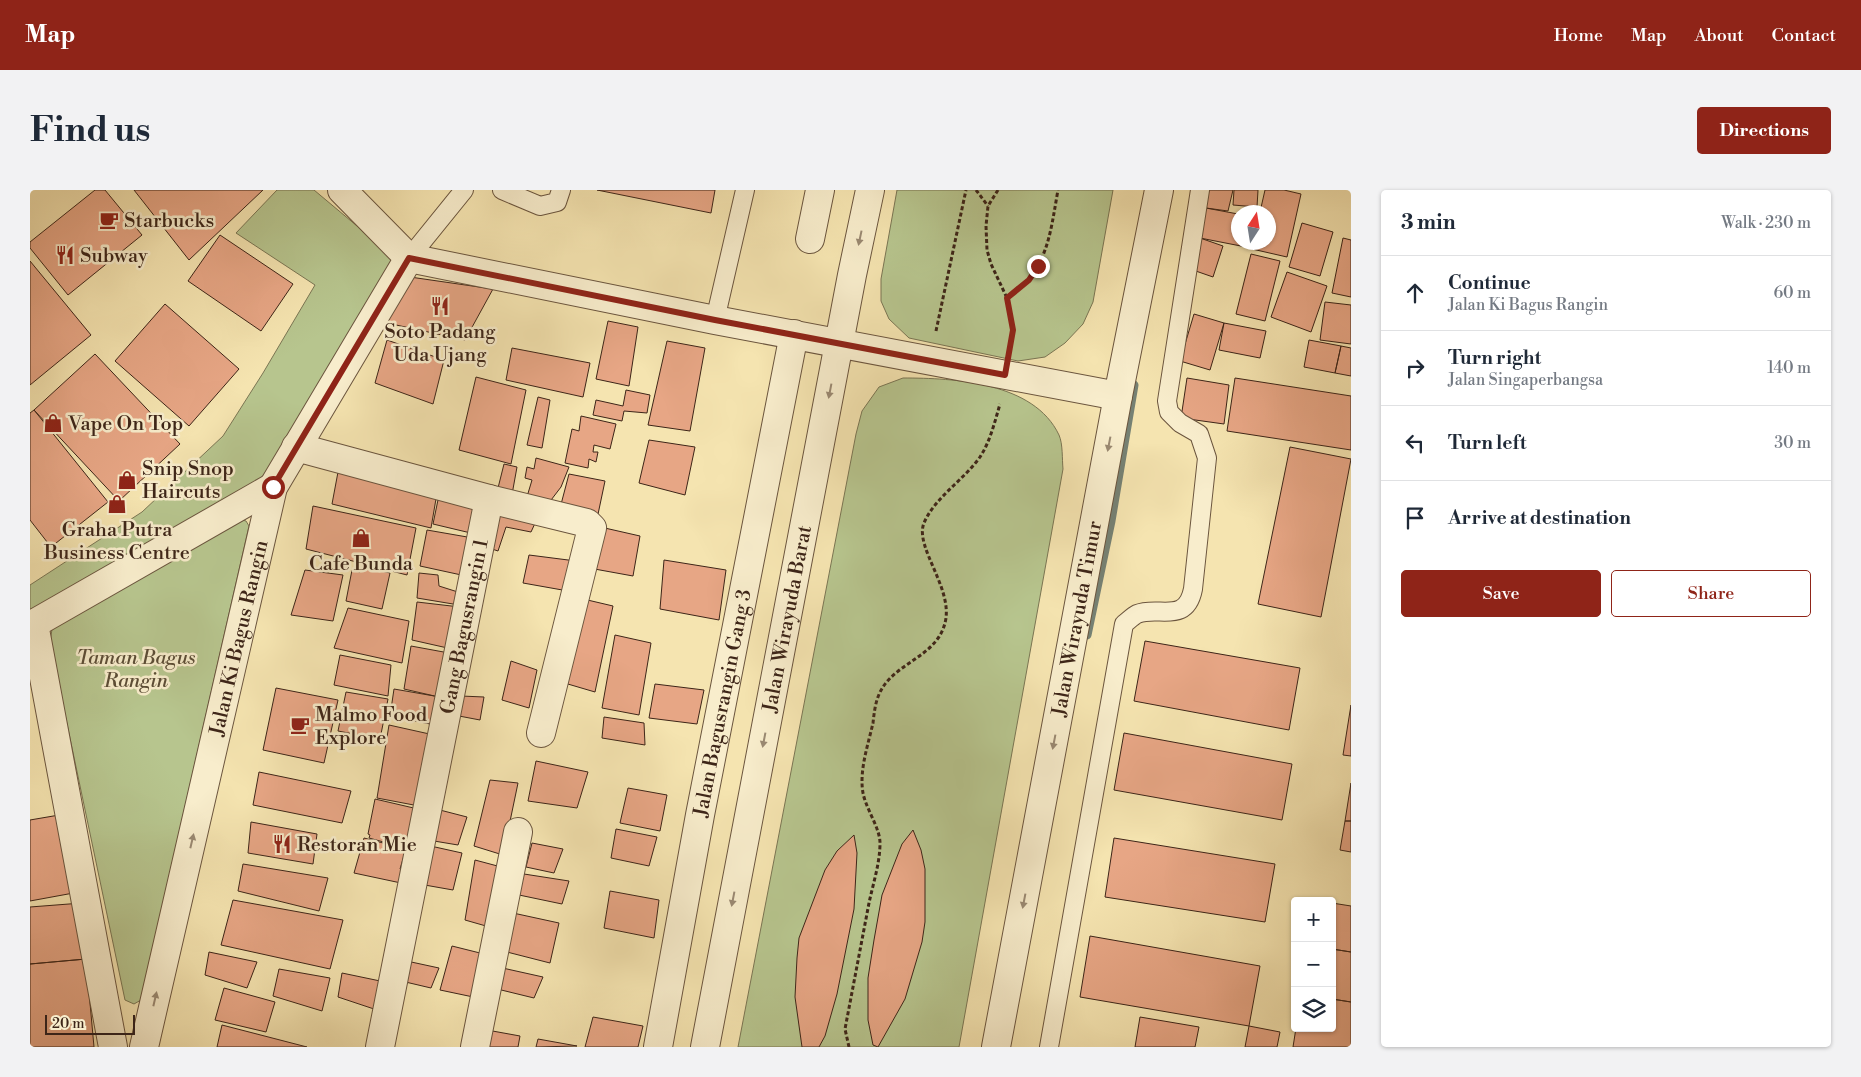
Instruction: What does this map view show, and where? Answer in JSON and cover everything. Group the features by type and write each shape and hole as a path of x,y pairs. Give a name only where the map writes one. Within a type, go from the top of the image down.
{"street":[{"path":"342,190 409,258 715,320 792,347 839,343 1118,396"},
{"path":"810,239 820,190"},
{"name":"Jalan Wirayuda Barat","path":"705,1047 839,343 870,190"},
{"name":"Jalan Wirayuda Timur","path":"996,1047 1118,396 1159,190"},
{"name":"Jalan Ki Bagus Rangin","path":"144,1047 273,487 409,258"},
{"name":"Jalan Bagusrangin Gang 3","path":"658,1047 700,815 792,347"},
{"path":"296,447 489,500 587,523 592,528 541,733"},
{"path":"114,1047 32,625 273,487"},
{"name":"Gang Bagusrangin 1","path":"380,1047 489,500"},
{"path":"475,1047 518,832"}],"lane":[{"path":"409,258 464,190"},
{"path":"502,190 540,206 557,202 561,190"},
{"path":"715,320 745,190"},
{"path":"1050,1047 1124,624 1137,614 1165,613 1178,610 1191,600 1193,589 1207,458 1199,434 1180,423 1169,412 1167,400 1200,190"}],"path":[{"path":"930,361 966,190"},
{"path":"976,190 988,206"},
{"path":"849,1047 846,1029 880,842 863,794 862,778 878,697 886,683 940,638 947,608 922,538 923,524 935,504 950,491 980,456 996,416 1013,330 1007,298 991,264 987,250 986,226 988,206 998,190"},
{"path":"1007,298 1029,280 1038,266 1048,244 1058,190"}],"green space":[{"path":"277,190 314,190 406,267 267,485 30,614 30,585 142,512 223,436 315,285 236,233"},
{"path":"897,190 1113,190 1093,302 1083,324 1065,343 1045,357 1018,361 909,338 889,319 881,301 881,279"},
{"path":"903,378 945,379 968,382 1012,394 1031,404 1047,417 1059,435 1062,447 1063,469 959,1047 738,1047 856,434 862,411 879,387"},
{"name":"Taman Bagus Rangin","path":"239,519 246,521 249,526 141,1000 134,1004 125,1000 50,643 52,629 60,621"}],"building":[{"path":"95,190 105,190 142,235 68,295 30,248 30,242"},
{"path":"134,190 263,190 189,260"},
{"path":"597,190 715,190 711,213"},
{"path":"1209,190 1233,190 1228,211 1206,208"},
{"path":"1234,190 1258,190 1257,205 1233,205"},
{"path":"1265,190 1284,190 1301,194 1287,257 1256,250 1276,250 1276,205 1262,205"},
{"path":"1206,208 1231,213 1231,244 1200,238"},
{"path":"1302,223 1333,232 1320,276 1289,267"},
{"path":"220,235 293,284 261,331 188,281"},
{"path":"1200,238 1223,246 1213,277 1190,269"},
{"path":"1343,238 1351,240 1351,297 1332,293"},
{"path":"1251,254 1280,261 1265,321 1236,314"},
{"path":"30,261 91,335 30,385"},
{"path":"1287,272 1327,286 1311,332 1271,317"},
{"name":"Soto Padang Uda Ujang","path":"410,277 493,289 465,340 387,323"},
{"path":"1325,302 1351,305 1351,344 1320,340"},
{"path":"165,304 239,369 189,426 115,361"},
{"path":"1194,314 1224,323 1210,370 1180,361"},
{"path":"608,321 638,327 629,386 596,379"},
{"path":"1224,323 1266,331 1260,358 1219,350"},
{"path":"387,340 444,360 433,404 375,383"},
{"path":"1309,340 1341,346 1335,373 1304,367"},
{"path":"667,341 705,348 690,431 648,425"},
{"path":"1341,346 1351,348 1351,376 1335,373"},
{"path":"512,348 590,363 583,397 506,380"},
{"path":"95,354 180,444 119,501 34,410"},
{"path":"476,377 526,390 511,464 459,450"},
{"path":"1187,378 1229,385 1224,424 1181,418"},
{"path":"1235,378 1351,396 1351,450 1227,431"},
{"path":"626,390 650,395 647,413 624,411 622,421 593,415 596,400 623,406"},
{"path":"538,397 550,400 542,448 527,445"},
{"path":"34,410 108,502 51,547 30,520 30,413"},
{"path":"581,416 616,424 610,449 594,445 593,452 598,452 596,462 589,459 588,468 565,463 572,429 579,431"},
{"path":"649,440 695,447 685,495 639,483"},
{"path":"1290,447 1351,459 1321,617 1258,604"},
{"path":"536,458 569,467 561,487 548,504 526,500 532,480 525,478 527,467 534,469"},
{"path":"504,464 517,467 511,500 496,496"},
{"path":"338,472 437,493 431,528 332,504"},
{"path":"569,474 605,481 597,519 559,512"},
{"path":"439,495 481,505 475,534 433,524"},
{"name":"Cafe Bunda","path":"313,506 416,528 407,575 306,549"},
{"path":"496,512 537,519 531,532 506,527 498,551 489,548"},
{"path":"596,526 640,536 633,576 589,568"},
{"path":"427,530 473,538 466,576 420,566"},
{"path":"529,555 576,561 568,591 523,583"},
{"path":"664,560 726,570 719,620 660,609"},
{"path":"361,566 390,573 382,609 346,601 352,570 360,572"},
{"path":"305,570 343,575 333,621 291,615"},
{"path":"419,573 438,575 439,586 461,593 459,605 417,598"},
{"path":"579,598 613,606 595,692 561,682"},
{"path":"417,602 460,607 452,649 412,640"},
{"path":"348,608 409,621 402,663 334,648"},
{"path":"615,635 651,643 639,715 602,708"},
{"path":"1145,641 1300,668 1289,730 1134,701"},
{"path":"411,646 449,653 439,697 404,689"},
{"path":"340,655 391,665 388,696 334,685"},
{"path":"511,661 537,670 529,708 502,700"},
{"path":"655,684 704,690 697,724 649,718"},
{"name":"Malmo Food Explore","path":"276,688 338,700 324,763 263,750"},
{"path":"394,689 440,697 435,725 390,716"},
{"path":"346,692 388,699 380,739 338,731"},
{"path":"461,696 484,697 480,720 459,716"},
{"path":"1351,705 1351,756 1343,755"},
{"path":"604,717 644,723 645,745 602,738"},
{"path":"389,725 434,735 419,806 377,798"},
{"path":"1124,733 1292,764 1282,820 1114,790"},
{"path":"536,761 588,772 577,808 528,801"},
{"path":"259,772 351,791 342,823 253,805"},
{"path":"490,780 518,783 503,855 474,846"},
{"path":"1351,783 1351,821 1345,821"},
{"path":"628,788 667,795 660,831 620,823"},
{"path":"375,799 418,809 409,849 369,838 370,835 368,834"},
{"path":"436,809 467,817 458,845 428,840"},
{"path":"65,814 79,892 30,901 30,820"},
{"path":"1345,821 1351,821 1351,852 1340,850"},
{"name":"Restoran Mie","path":"251,822 317,834 313,864 248,853"},
{"path":"616,829 657,837 649,866 611,858"},
{"path":"913,830 921,850 925,869 925,922 922,942 905,999 878,1047 873,1045 868,1020 868,978 874,940 882,895 902,844"},
{"path":"854,835 857,853 854,909 837,994 825,1036 819,1047 802,1047 795,997 799,938 825,870 837,851"},
{"path":"364,838 406,849 400,869 404,871 401,883 354,873"},
{"path":"1114,838 1275,864 1265,922 1105,897"},
{"path":"532,843 563,849 554,873 526,867"},
{"path":"426,845 462,853 453,890 419,884"},
{"path":"475,860 505,868 493,928 465,920"},
{"path":"243,864 328,878 319,911 238,891"},
{"path":"524,874 569,881 562,904 519,895"},
{"path":"610,891 659,900 654,938 604,928"},
{"path":"233,900 343,920 330,969 221,945"},
{"path":"82,903 86,959 30,964 30,907"},
{"path":"1336,904 1351,906 1351,952 1336,950"},
{"path":"513,913 559,923 550,963 503,951"},
{"path":"1090,936 1260,966 1249,1026 1080,997"},
{"path":"452,946 488,955 478,998 440,990"},
{"path":"1336,950 1351,952 1351,1002 1336,1000"},
{"path":"209,952 257,962 247,988 205,975"},
{"path":"86,959 94,1047 30,1047 30,964"},
{"path":"402,960 439,968 431,988 397,980"},
{"path":"498,967 543,977 534,998 493,988"},
{"path":"279,969 330,978 322,1011 273,996"},
{"path":"342,973 385,982 377,1010 338,997"},
{"path":"224,988 275,1002 266,1032 215,1020"},
{"path":"1336,1000 1351,1002 1351,1047 1293,1047 1295,1032 1336,1032"},
{"path":"593,1017 643,1026 638,1047 585,1047"},
{"path":"1140,1017 1199,1027 1195,1047 1135,1047"},
{"path":"222,1025 307,1047 217,1047"},
{"path":"1249,1026 1280,1032 1277,1047 1245,1047"},
{"path":"487,1030 520,1036 518,1047 482,1047"},
{"path":"538,1039 577,1046 536,1047"}],"waterway":[{"path":"1087,635 1111,521 1134,385"}],"place":[{"name":"Starbucks","path":"109,220"},
{"name":"Subway","path":"65,255"},
{"name":"Soto Padang Uda Ujang","path":"440,306"},
{"name":"Vape On Top","path":"53,423"},
{"name":"Snip Snop Haircuts","path":"127,480"},
{"name":"Graha Putra Business Centre","path":"117,504"},
{"name":"Cafe Bunda","path":"361,538"},
{"name":"Malmo Food Explore","path":"300,725"},
{"name":"Restoran Mie","path":"282,844"}],"route":[{"path":"273,487 409,258 715,320 1005,375 1013,330 1007,298 1029,280 1038,266"}]}
